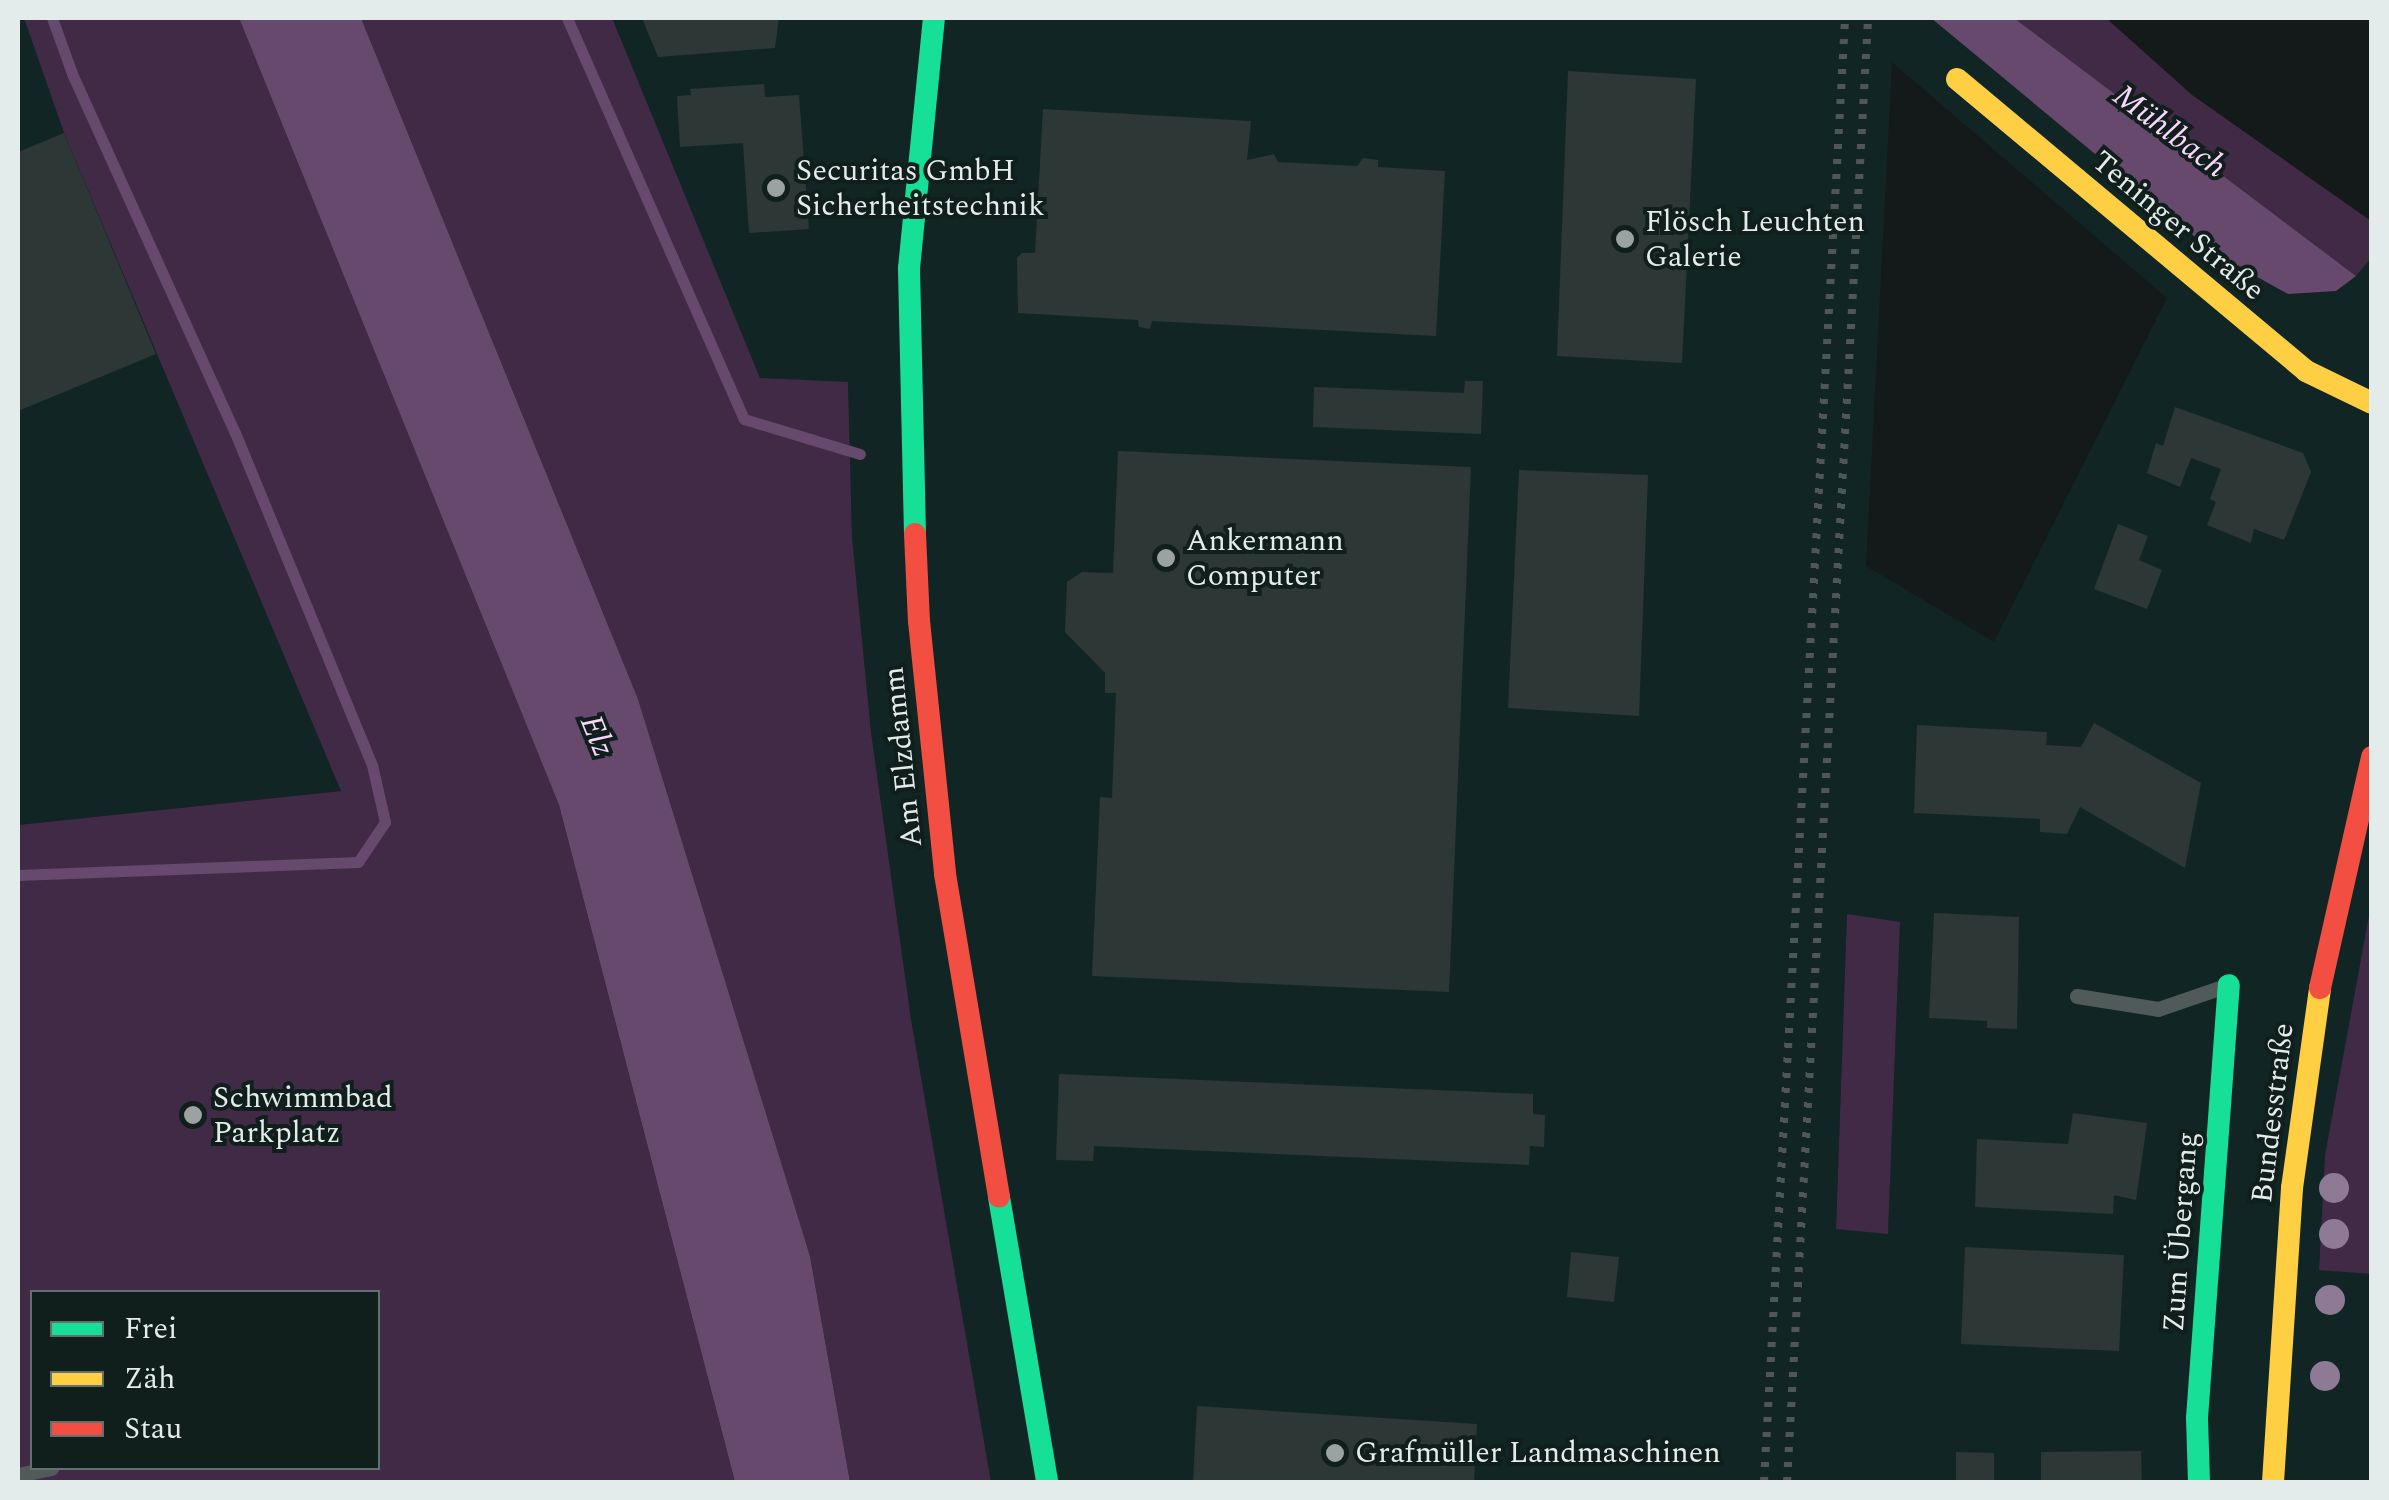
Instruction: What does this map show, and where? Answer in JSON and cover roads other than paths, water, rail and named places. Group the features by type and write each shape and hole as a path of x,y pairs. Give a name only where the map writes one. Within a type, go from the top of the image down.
{"street":[{"name":"Am Elzdamm","path":"934,18 909,268 909,385 919,621 951,912 1047,1482"},
{"name":"Teninger Straße","path":"1958,79 2306,370 2372,403"},
{"name":"Bundesstraße","path":"2272,1482 2294,1170 2318,998 2372,756"},
{"name":"Zum Übergang","path":"2198,1482 2198,1418 2229,985"}],"lane":[{"path":"2077,996 2158,1009 2229,985"}],"water":[{"name":"Elz","path":"239,18 361,18 638,699 810,1256 850,1482 735,1482 559,805"},
{"path":"1931,18 2014,18 2356,276 2336,291 2288,294 2217,255"}],"waterway":[{"path":"18,875 358,862 385,822 372,765 235,433 73,76 52,18"},
{"path":"567,18 744,419 860,454"}],"railway":[{"path":"1764,1482 1845,18"},
{"path":"1787,1482 1868,18"}],"place":[{"name":"Securitas GmbH Sicherheitstechnik","path":"776,188"},
{"name":"Flösch Leuchten Galerie","path":"1625,239"},
{"name":"Ankermann Computer","path":"1166,558"},
{"name":"Schwimmbad Parkplatz","path":"193,1115"},
{"name":"Grafmüller Landmaschinen","path":"1335,1453"}],"water label":[{"name":"Mühlbach","path":"2169,132"}]}
